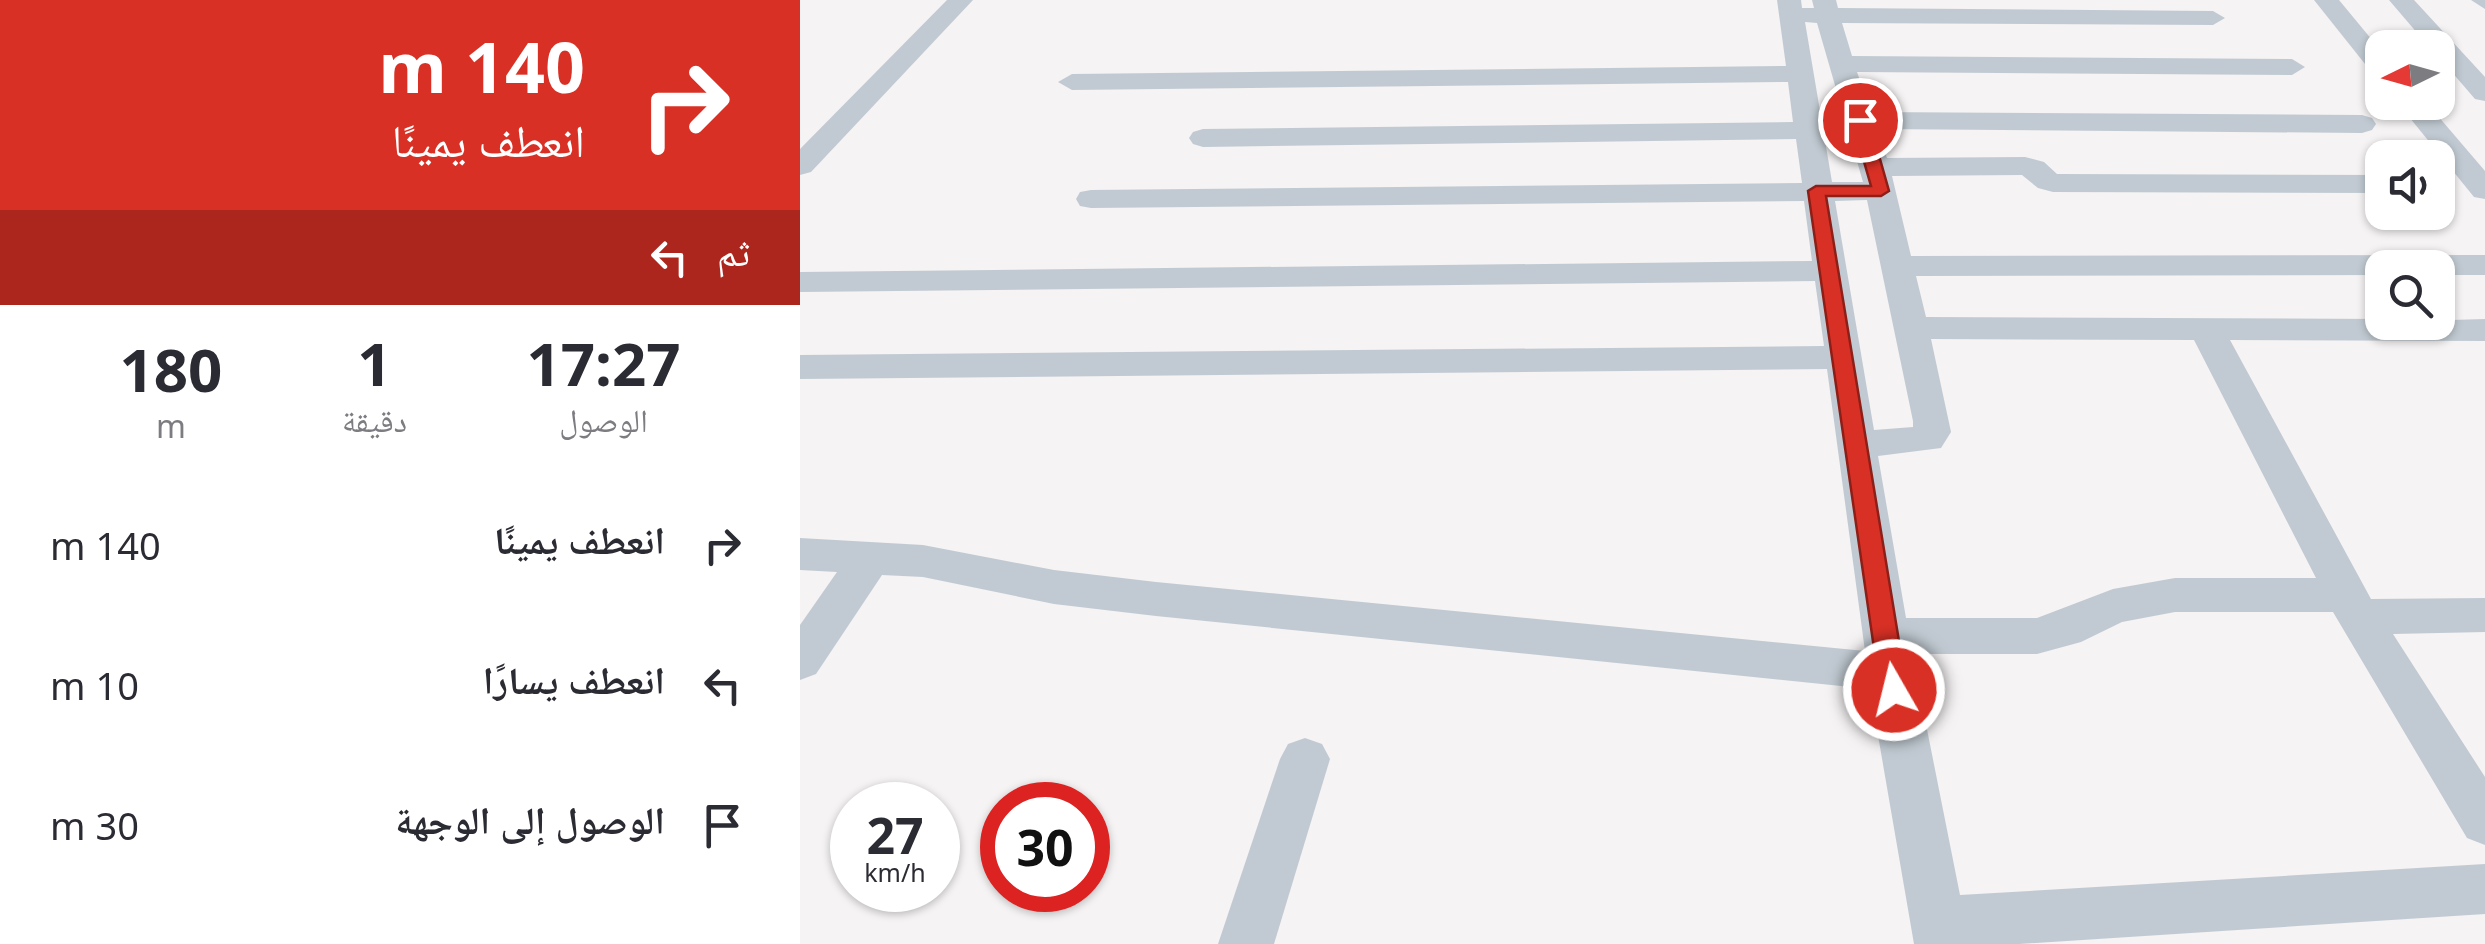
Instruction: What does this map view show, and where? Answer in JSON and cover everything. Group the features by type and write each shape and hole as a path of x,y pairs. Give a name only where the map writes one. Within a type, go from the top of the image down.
{"street":[{"path":"800,166 961,0"},
{"path":"2326,0 2365,47"},
{"path":"2401,0 2485,93"},
{"path":"1808,7 2214,18"},
{"path":"1808,7 1841,64 1878,179 1900,266 1932,432 1926,439 1914,442 1856,444"},
{"path":"1808,7 1801,74 1807,130 1889,654 1940,933 2485,888"},
{"path":"1841,64 2292,68"},
{"path":"1072,82 1801,74"},
{"path":"1860,120 2362,124"},
{"path":"2426,120 2482,187"},
{"path":"1203,138 1807,130"},
{"path":"1091,199 1816,191 1878,179 2031,166 2053,182 2365,184"},
{"path":"2455,185 2482,187"},
{"path":"1900,266 2482,268"},
{"path":"800,282 1828,271"},
{"path":"2204,327 2353,606 2485,822"},
{"path":"1912,328 2485,330"},
{"path":"800,367 1842,357"},
{"path":"800,554 923,561 1105,593 1889,654 2037,636 2064,629 2113,606 2175,595 2485,615"},
{"path":"800,661 871,556"},
{"path":"1246,944 1304,759"}],"route":[{"path":"1860,120 1881,191 1816,191 1894,690"}]}
